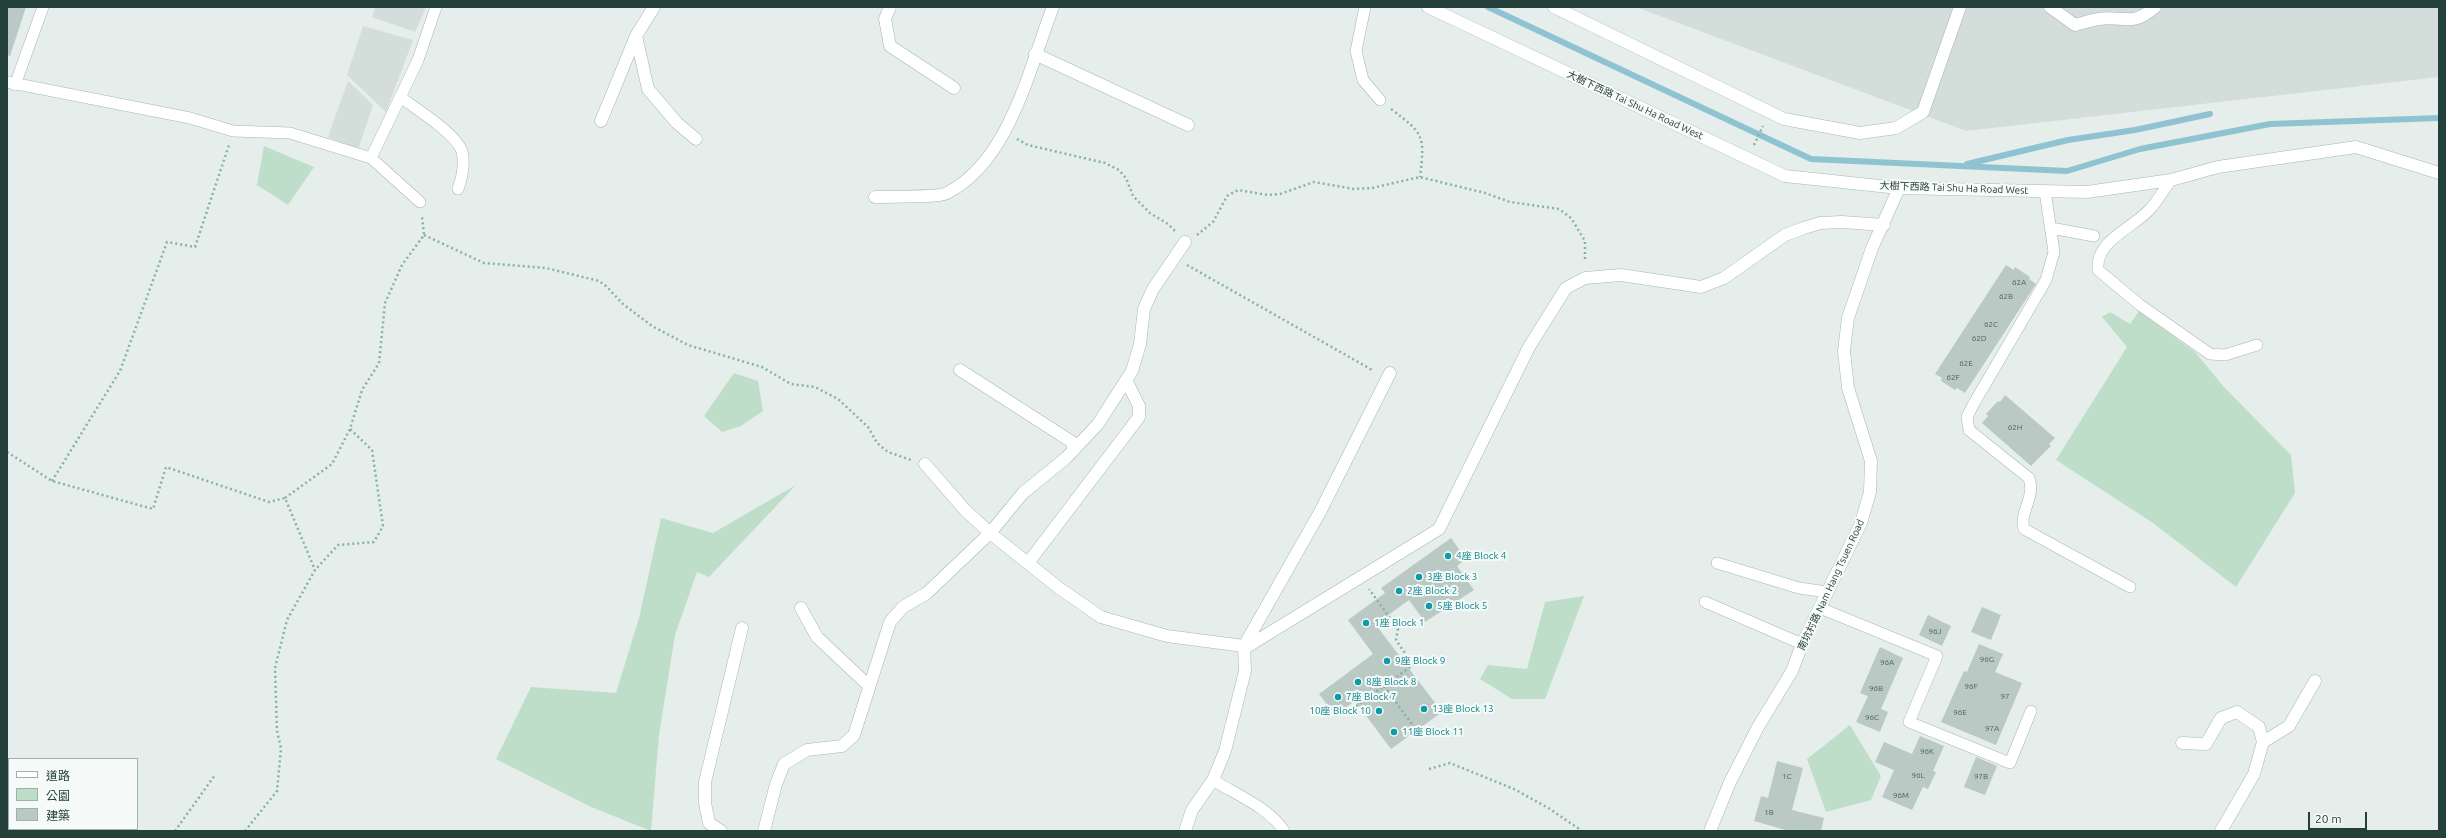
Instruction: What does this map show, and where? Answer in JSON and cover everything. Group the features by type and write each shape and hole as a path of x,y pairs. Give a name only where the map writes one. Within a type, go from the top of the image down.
{"street":[{"path":"602,121 636,36 654,7"},
{"path":"890,7 885,19 890,46 954,88"},
{"path":"875,197 946,194 979,170 1008,129 1053,7"},
{"name":"大樹下西路 Tai Shu Ha Road West","path":"1428,7 1784,176 1899,188 2088,192 2171,180 2218,167 2356,148 2439,173"},
{"path":"1554,7 1784,119 1860,133 1896,128 1922,112 1941,65 1960,7"},
{"path":"2050,7 2075,25 2100,18 2130,21 2147,14 2155,7"},
{"path":"636,36 648,89 677,123 696,139"},
{"path":"1035,54 1188,126"},
{"name":"南坑村路 Nam Hang Tsuen Road","path":"1710,831 1730,782 1758,727 1792,670 1802,644 1861,523 1870,492 1871,461 1848,388 1844,351 1848,318 1872,248 1884,225 1899,188"},
{"path":"925,464 965,510 990,533 1059,588 1101,617 1167,636 1244,647 1439,529 1529,347 1566,288 1585,278 1621,275 1701,287 1724,278 1785,235 1804,228 1820,223 1842,222 1884,225"},
{"path":"764,831 776,784 784,764 807,750 842,746 849,742 854,735 890,622 903,607 927,593 990,533 1023,492 1074,450 1098,424 1126,380 1137,357 1144,309 1169,262 1185,242"},
{"path":"960,370 1072,442 1074,450"},
{"path":"1185,831 1192,810 1213,780 1225,751 1245,671 1244,647 1320,512 1390,373"},
{"path":"1028,563 1139,417 1139,406 1126,380"},
{"path":"801,608 817,637 869,686"},
{"path":"721,831 709,823 705,803 705,782 742,628"},
{"path":"2263,742 2289,726 2315,682"},
{"path":"2182,743 2206,744 2221,718 2237,712 2259,727 2263,742 2254,774 2221,831"}],"lane":[{"path":"43,7 11,84 190,118 233,130 290,133 371,158 420,202"},
{"path":"371,158 418,60 436,7"},
{"path":"1365,7 1356,51 1363,80 1380,100"},
{"path":"400,96 455,140 462,152 463,174 458,189"},
{"path":"2171,180 2151,208 2103,249 2097,260 2098,270 2140,305 2210,354 2225,355 2257,346"},
{"path":"2044,191 2054,252 2046,280 1973,405 1967,417 1969,430 2029,478 2033,488 2022,522 2024,530 2130,587"},
{"path":"2051,228 2094,236"},
{"path":"1716,563 1799,588 1827,592"},
{"path":"1704,602 1802,644"},
{"path":"1820,608 1937,656 1909,722 2010,763 2031,711"},
{"path":"1213,780 1262,810 1280,824 1284,831"}],"path":[{"path":"1380,100 1412,125 1421,136 1422,152 1420,177"},
{"path":"1748,158 1769,112"},
{"path":"1008,129 1018,140 1028,145 1105,163 1119,170 1126,178 1133,196 1150,213 1168,224 1185,242 1204,231 1213,222 1227,196 1238,190 1268,195 1280,194 1314,182 1354,189 1420,177 1485,193 1510,202 1559,209 1571,218 1585,241 1585,278"},
{"path":"52,481 120,371 167,242 195,247 233,130"},
{"path":"7,452 52,481 153,509 166,467 270,502 285,498 332,464 350,429 362,390 379,363 385,303 402,265 424,235 420,202"},
{"path":"424,235 484,263 546,268 599,281 606,286 623,304 652,326 688,345 749,362 762,367 790,384 815,387 838,398 868,427 877,443 888,452 925,464"},
{"path":"1169,262 1184,263 1355,361 1374,371 1390,373"},
{"path":"246,831 277,791 281,748 278,731 274,668 287,620 315,570 338,545 374,542 383,526 372,450 350,429"},
{"path":"285,498 315,570"},
{"path":"1348,712 1413,664 1396,640 1398,629 1361,577"},
{"path":"1384,686 1417,731"},
{"path":"1429,769 1450,763 1514,789 1550,809 1582,831"},
{"path":"175,831 215,775"}],"shaded area":[{"path":"375,7 426,7 415,32 372,17"},
{"path":"1636,7 2439,7 2439,77 1966,131"},
{"path":"363,26 413,40 386,112 347,75"},
{"path":"348,81 373,105 358,150 328,137"}],"green space":[{"path":"264,146 314,167 288,205 257,185"},
{"path":"2139,311 2195,352 2223,386 2291,455 2295,493 2236,587 2153,523 2056,460 2127,347 2102,317 2110,312 2130,324"},
{"path":"734,373 758,381 763,411 741,426 722,432 704,416"},
{"path":"796,485 709,577 697,572 675,635 659,735 651,831 591,807 496,759 531,687 616,693 639,618 661,518 713,533"},
{"path":"1584,596 1545,699 1512,699 1480,679 1488,665 1527,669 1545,602"},
{"path":"1850,725 1881,776 1871,800 1826,812 1807,759"}],"building":[{"path":"7,7 26,7 10,56 7,55"},
{"path":"2006,265 2014,270 2015,267 2030,277 2029,279 2036,284 1965,393 1957,388 1955,390 1941,381 1942,378 1935,374"},
{"path":"2005,395 2055,438 2049,444 2051,446 2031,466 1982,423 1988,416 1986,414 1998,401 2000,402"},
{"path":"1451,538 1466,559 1457,566 1474,590 1425,622 1409,600 1380,621 1384,626 1379,629 1442,712 1391,749 1355,701 1335,715 1319,694 1373,654 1348,620 1385,593 1381,588"},
{"path":"1982,607 2001,615 1991,640 1971,632"},
{"path":"1928,615 1951,626 1942,646 1919,635"},
{"path":"1979,644 2003,654 1995,672 2022,683 1996,745 1941,722 1964,671 1967,672"},
{"path":"1880,647 1903,658 1881,709 1888,712 1880,732 1856,722 1868,696 1860,693"},
{"path":"1920,736 1944,746 1933,771 1936,772 1928,789 1923,787 1912,810 1882,797 1894,770 1875,762 1884,742 1912,754"},
{"path":"1976,757 1997,766 1985,795 1964,787"},
{"path":"1777,761 1803,768 1792,810 1824,818 1821,831 1789,831 1754,821 1761,796 1768,798"}],"waterway":[{"path":"1488,7 1811,159 2067,171 2140,149 2270,124 2439,118"},
{"path":"1967,164 2068,140 2135,130 2210,114"}],"place":[{"name":"4座 Block 4","path":"1448,556"},
{"name":"3座 Block 3","path":"1419,577"},
{"name":"2座 Block 2","path":"1399,591"},
{"name":"5座 Block 5","path":"1429,606"},
{"name":"1座 Block 1","path":"1366,623"},
{"name":"9座 Block 9","path":"1387,661"},
{"name":"8座 Block 8","path":"1358,682"},
{"name":"7座 Block 7","path":"1338,697"},
{"name":"13座 Block 13","path":"1424,709"},
{"name":"10座 Block 10","path":"1379,711"},
{"name":"11座 Block 11","path":"1394,732"}]}
